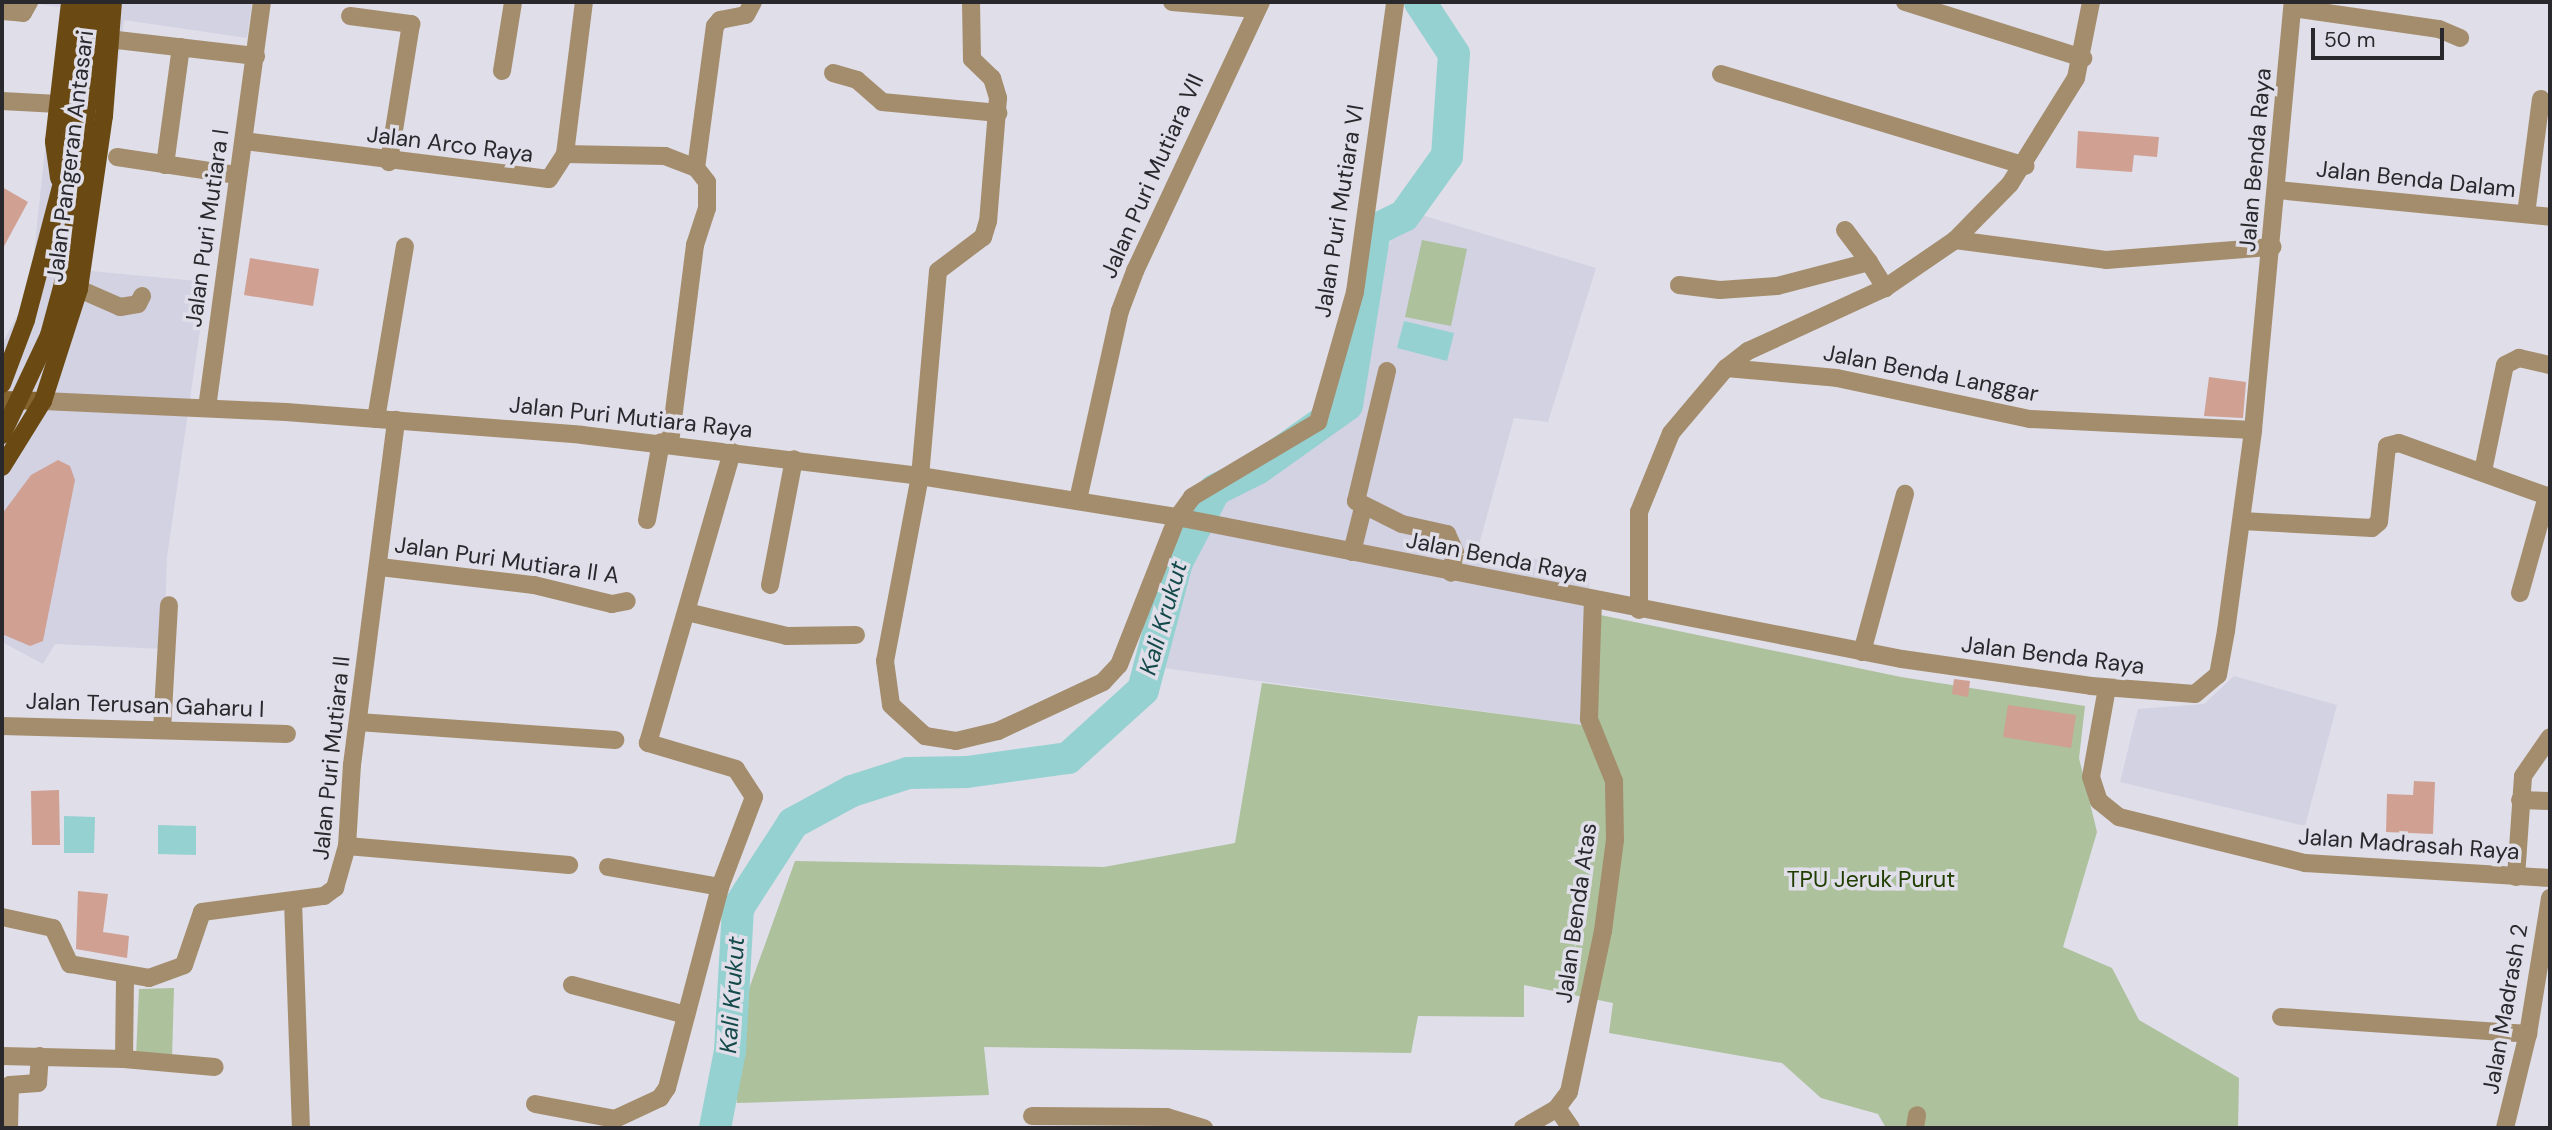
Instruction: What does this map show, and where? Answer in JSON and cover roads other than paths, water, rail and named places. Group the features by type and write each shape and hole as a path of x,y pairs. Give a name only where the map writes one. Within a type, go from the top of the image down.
{"main road":[{"name":"Jalan Pangeran Antasari","path":"2,382 26,320 61,188 54,141 70,2"},
{"path":"61,188 71,148 85,2"},
{"path":"2,435 49,335 70,257 99,2"},
{"name":"Jalan Pangeran Antasari","path":"2,467 43,401 79,289 102,128 113,2"},
{"path":"2,400 43,401"}],"street":[{"path":"2,11 23,13 29,2"},
{"name":"Jalan Puri Mutiara I","path":"207,408 236,175 244,141 262,2"},
{"path":"502,71 513,2"},
{"name":"Jalan Arco Raya","path":"244,141 541,181 558,173 565,154 584,2"},
{"path":"696,168 715,26 720,20 746,15 754,2"},
{"path":"971,2 971,53 996,86 998,113 987,229 938,271 920,475 886,649 885,692 897,712 925,736 969,740 1103,682 1119,665 1182,518"},
{"path":"1172,2 1259,6"},
{"name":"Jalan Puri Mutiara VI","path":"1182,518 1203,490 1305,433 1321,415 1355,292 1395,2"},
{"path":"1905,2 2083,58"},
{"path":"1639,610 1637,538 1646,489 1671,433 1726,368 1757,345 1885,288 1955,240 2025,166 2063,104 2083,58 2091,2"},
{"path":"2293,5 2439,29 2460,38"},
{"name":"Jalan Benda Raya","path":"1210,524 1861,652 2107,688 2188,695 2212,682 2222,664 2253,430 2293,5"},
{"name":"Jalan Puri Mutiara VII","path":"1079,500 1120,311 1150,233 1259,6"},
{"path":"350,16 411,24 389,162"},
{"path":"117,40 256,56"},
{"path":"164,165 181,47"},
{"path":"833,73 857,80 882,102 998,113"},
{"path":"1721,74 2025,166"},
{"path":"2526,214 2541,99"},
{"path":"2,101 58,104"},
{"path":"565,154 665,156 696,168 706,182 707,208 695,245 666,442 647,520"},
{"path":"117,157 236,175"},
{"name":"Jalan Benda Dalam","path":"2277,190 2550,217"},
{"path":"1845,230 1885,288"},
{"path":"1955,240 2106,260 2272,247"},
{"path":"376,419 404,246"},
{"path":"1679,285 1720,290 1777,286 1869,262"},
{"path":"79,289 120,307 138,304 142,296"},
{"path":"2483,471 2505,365 2519,358 2550,365"},
{"name":"Jalan Benda Langgar","path":"1726,368 1837,378 2030,419 2253,430"},
{"path":"1352,552 1363,508 1356,494 1387,371"},
{"name":"Jalan Puri Mutiara Raya","path":"43,401 396,420 666,442 920,475 1210,524"},
{"name":"Jalan Puri Mutiara II","path":"2,917 53,928 63,958 125,978 149,978 184,965 202,912 324,896 335,888 347,846 358,722 380,567 396,420"},
{"path":"2242,521 2372,528 2379,522 2386,450 2392,443 2405,443 2549,497 2520,593"},
{"path":"535,1104 615,1119 660,1098 686,1015 720,887 753,788 736,769 648,743 732,452"},
{"path":"770,585 794,459"},
{"path":"1861,652 1905,494"},
{"path":"1363,508 1416,529 1447,534 1455,552 1451,573"},
{"name":"Jalan Puri Mutiara II A","path":"380,567 534,585 612,604 628,601"},
{"name":"Jalan Benda Atas","path":"1557,1108 1567,1098 1574,1071 1615,840 1614,780 1597,749 1589,719 1593,601"},
{"path":"163,730 169,605"},
{"path":"687,612 787,636 856,635"},
{"name":"Jalan Madrasah Raya","path":"2107,688 2090,770 2099,801 2119,817 2305,863 2550,878"},
{"path":"358,722 615,740"},
{"name":"Jalan Terusan Gaharu I","path":"2,726 287,734"},
{"path":"2516,877 2523,776 2550,737"},
{"path":"2520,800 2550,800"},
{"path":"347,846 569,864"},
{"path":"608,867 720,887"},
{"name":"Jalan Madrash 2","path":"2505,1128 2528,1034 2550,898"},
{"path":"293,901 301,1128"},
{"path":"124,1059 125,978"},
{"path":"572,985 686,1015"},
{"path":"2281,1017 2528,1034"},
{"path":"2,1056 124,1059 215,1068"},
{"path":"9,1128 10,1085 38,1083 40,1056"},
{"path":"1523,1128 1557,1108 1571,1128"},
{"path":"1032,1116 1167,1117 1204,1128"}],"waterway":[{"name":"Kali Krukut","path":"715,1128 730,1051 738,908 793,823 852,791 908,773 967,772 1068,758 1143,690 1177,562 1215,490 1257,469 1347,405 1375,230 1404,216 1447,156 1454,54 1420,2"}],"park label":[{"name":"TPU Jeruk Purut","path":"1871,879"}]}
